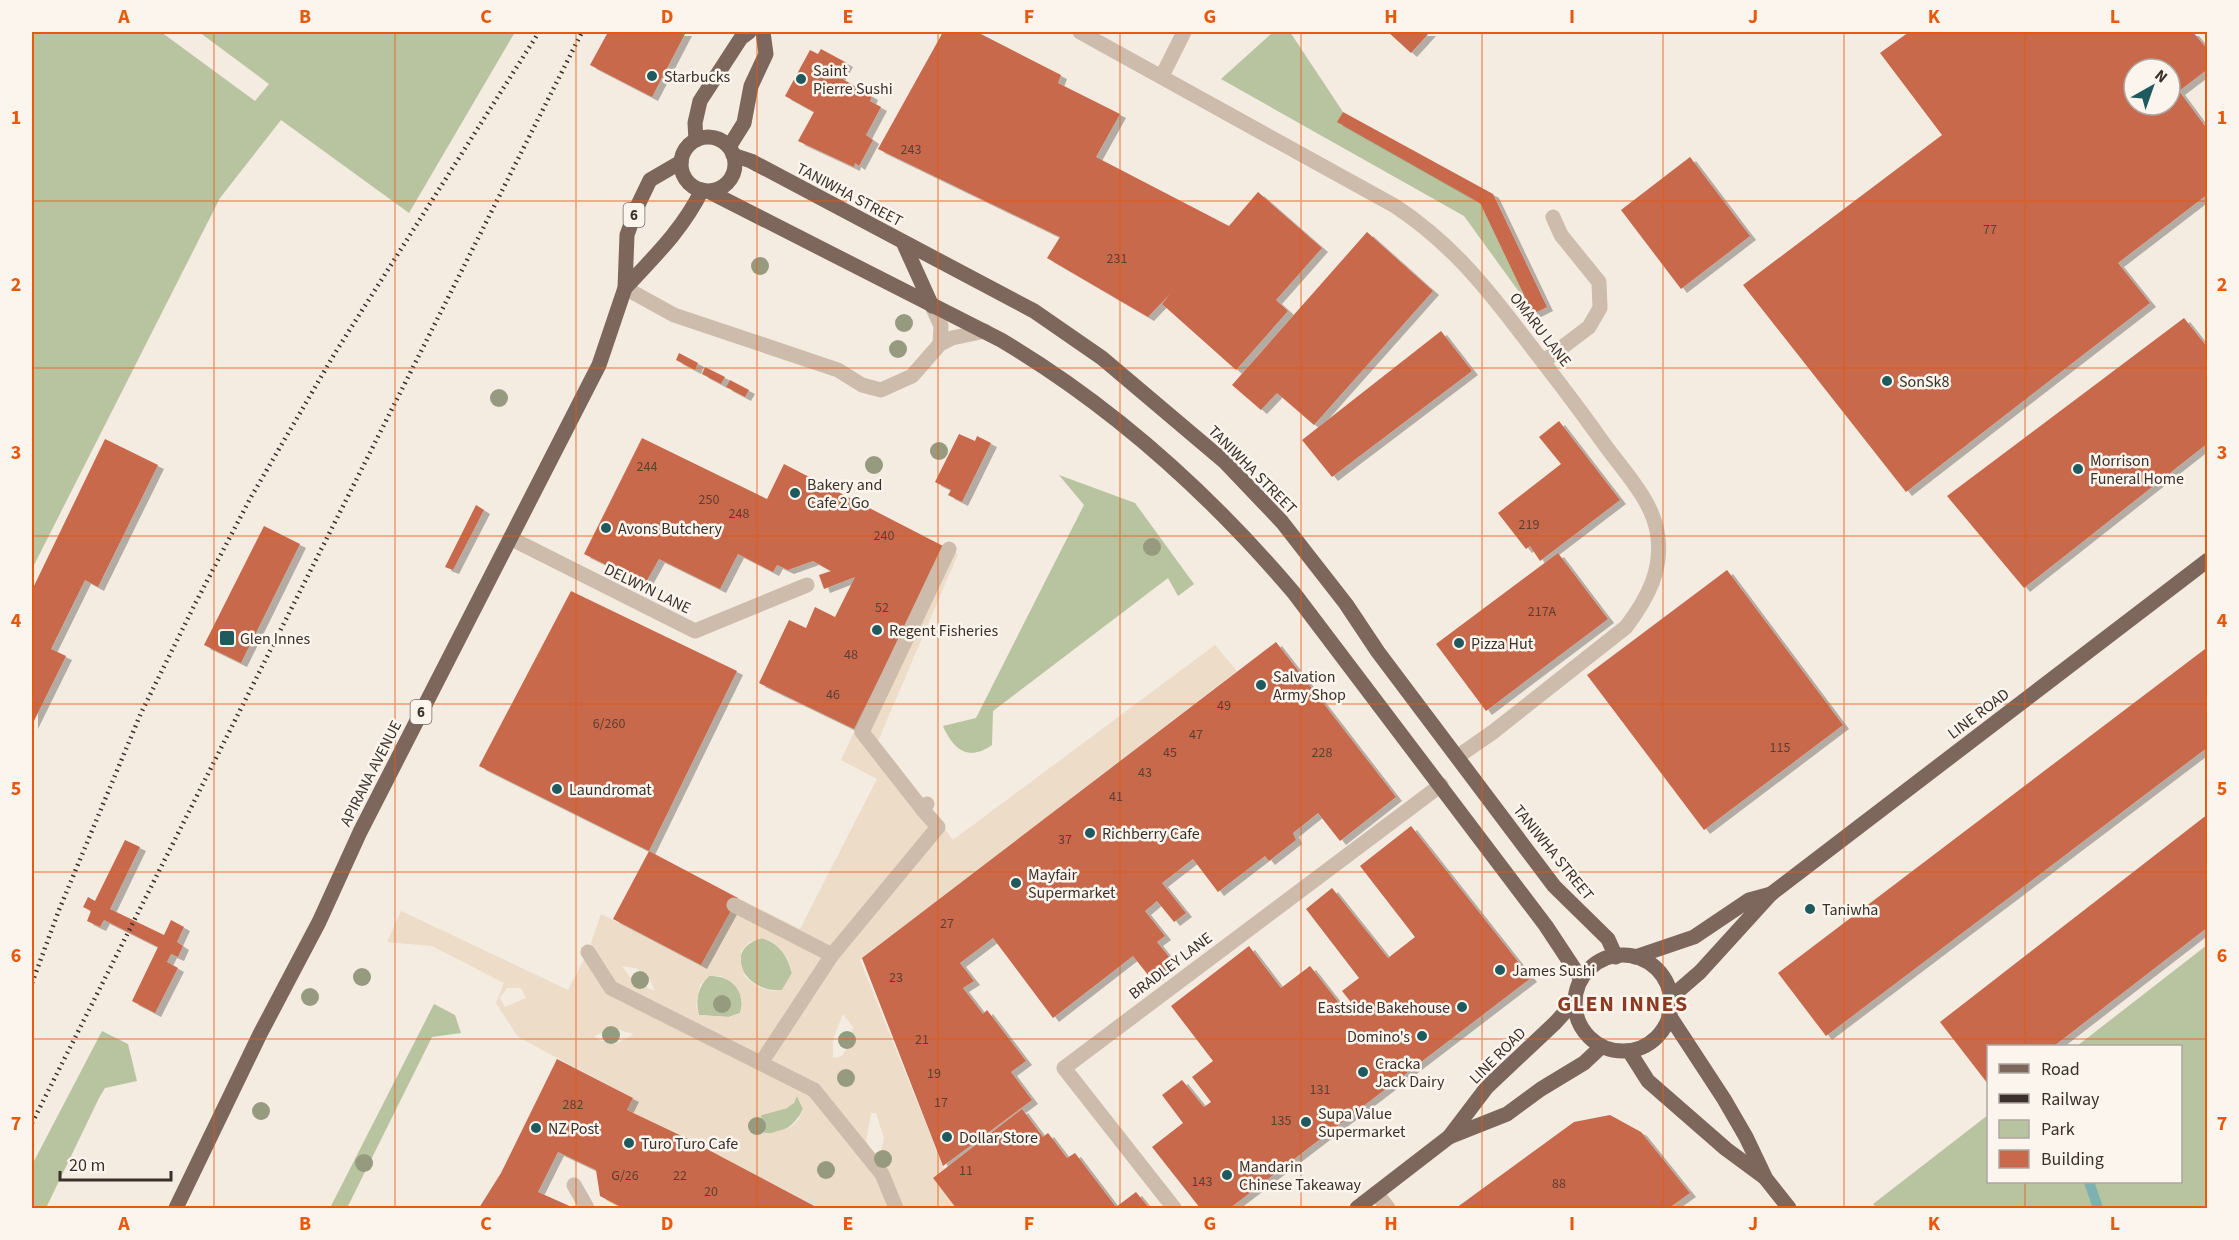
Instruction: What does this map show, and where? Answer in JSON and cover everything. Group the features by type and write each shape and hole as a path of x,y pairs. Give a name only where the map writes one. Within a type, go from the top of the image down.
{"main road":[{"path":"706,191 722,188 731,179 735,167 731,151 714,138 696,140 695,123 700,101 741,38 749,32"},
{"path":"731,151 744,123 751,86 766,54 763,32"},
{"name":"6","path":"681,162 685,150 696,140"},
{"name":"TANIWHA STREET","path":"731,151 1034,311 1102,358 1225,462 1282,522 1314,560 1378,652 1554,886 1608,939 1616,957"},
{"path":"681,162 681,171 687,180 706,191 986,331 1028,356 1096,404 1164,458 1263,556 1294,593 1546,926 1581,979"},
{"name":"APIRANA AVENUE","path":"176,1209 260,1034 319,922 360,832 598,365 625,288 627,235 650,180 681,162"},
{"name":"APIRANA AVENUE","path":"625,288 672,239 706,191"},
{"path":"903,242 932,306"},
{"name":"LINE ROAD","path":"1670,998 1700,972 1771,894 2208,560"},
{"name":"LINE ROAD","path":"1635,957 1694,937 1749,900 1771,894"},
{"path":"1626,955 1635,957 1651,965 1662,974 1668,986 1670,998 1669,1015 1664,1028 1655,1039 1643,1047 1629,1051 1615,1051 1601,1047 1581,1028 1576,1015 1575,1001 1581,979 1590,968 1602,960 1616,957 1626,955"},
{"name":"LINE ROAD","path":"1449,1137 1487,1087 1556,1023 1575,1001"},
{"path":"1669,1015 1724,1099 1746,1137 1766,1179 1789,1209"},
{"name":"LINE ROAD","path":"1357,1209 1449,1137 1507,1113 1584,1063 1601,1047"},
{"path":"1629,1051 1648,1081 1726,1149 1766,1179"}],"street":[{"name":"OMARU LANE","path":"1080,32 1420,222 1482,281 1544,361 1638,491 1649,510 1656,528 1659,547 1658,566 1640,610 1626,627 1493,732 1457,757"},
{"path":"1162,76 1184,32"},
{"path":"1544,361 1589,327 1600,308 1599,282 1561,235 1554,217"},
{"path":"625,288 674,315 838,370 862,385 881,390 912,376 940,344 952,338 986,331"},
{"path":"932,306 941,326 940,344"},
{"name":"DELWYN LANE","path":"510,538 695,631 807,585"},
{"path":"761,1063 832,955 938,827 925,807 862,732 949,549"},
{"name":"BRADLEY LANE","path":"1174,1209 1064,1068 1441,785"},
{"path":"734,905 832,955"},
{"path":"588,952 610,988 814,1090 882,1174 896,1209"},
{"path":"574,1185 587,1209"},
{"path":"1376,1193 1388,1209"}],"green space":[{"path":"32,32 161,32 255,101 269,84 199,32 515,32 409,213 281,120 220,198 32,569"},
{"path":"1273,32 1290,32 1343,112 1338,122 1480,203 1530,307 1464,216 1221,79"},
{"path":"1059,475 1135,503 1194,584 1178,596 1168,578 993,711 992,745 969,753 951,741 943,726 976,718 1084,505"},
{"path":"762,938 778,947 790,966 792,973 782,990 758,985 743,970 740,961 742,952 749,944"},
{"path":"2207,945 2207,1208 1877,1208 1873,1204 1987,1116 1987,1183 2182,1183 2182,1045 2078,1045"},
{"path":"709,976 724,978 735,986 741,998 740,1013 729,1017 699,1015 698,994 702,984"},
{"path":"434,1004 455,1015 461,1033 432,1037 347,1208 330,1208"},
{"path":"102,1031 128,1044 137,1081 105,1088 46,1208 32,1208 32,1165"},
{"path":"797,1096 803,1109 796,1120 781,1131 762,1132 761,1115 787,1108"}],"shaded area":[{"path":"945,547 958,554 878,741 953,840 1215,645 1237,671 860,960 944,1169 933,1178 956,1208 818,1208 686,1138 627,1110 633,1098 518,1037 496,1003 504,983 432,946 387,942 401,911 568,990 588,952 601,914 701,965 738,898 800,929 877,779 841,760","holes":["762,938 774,943 787,957 792,973 782,990 772,991 758,987 745,977 741,963 741,951 749,942","622,966 635,968 647,974 655,991 633,982","709,976 721,976 734,983 740,994 742,1005 740,1013 729,1017 699,1015 696,1005 700,985","507,988 521,988 526,998 505,1007 500,998","843,1014 853,1027 849,1045 842,1056 833,1058 833,1039","613,1028 633,1034 615,1044 601,1041 594,1036","797,1096 803,1109 799,1119 791,1127 768,1134 762,1132 761,1115 787,1108 794,1103","871,1113 876,1113 884,1138 881,1151 873,1153 866,1141"]}],"building":[{"path":"608,32 686,32 652,97 590,65"},
{"path":"943,32 977,32 1061,75 1058,83 1120,114 1096,157 1229,226 1258,192 1322,248 1276,300 1288,311 1236,370 1162,304 1170,294 1148,317 1047,258 1060,237 878,149"},
{"path":"1388,32 1430,32 1411,53"},
{"path":"1909,32 2193,32 2208,50 2208,69 2182,89 2182,57 2122,57 2122,117 2182,117 2182,95 2208,130 2208,194 2118,263 2150,303 1906,492 1743,285 1942,135 1880,53"},
{"path":"821,49 847,63 839,77 872,96 870,101 881,107 866,135 873,140 859,166 855,163 854,167 798,141 814,112 785,96 810,50 818,54"},
{"path":"1343,112 1493,194 1547,307 1533,314 1480,203 1337,122"},
{"path":"1690,157 1750,236 1681,289 1621,210"},
{"path":"1367,232 1433,291 1314,425 1277,393 1261,410 1232,385"},
{"name":"Morrison Funeral Home","path":"2184,318 2208,348 2208,443 2024,588 1947,496"},
{"path":"1441,331 1472,371 1332,477 1302,440"},
{"path":"679,353 698,363 695,370 676,360"},
{"path":"705,367 725,377 721,384 702,374"},
{"path":"730,380 749,390 745,397 726,387"},
{"path":"1559,421 1620,500 1540,561 1530,546 1526,549 1498,513 1561,464 1539,437"},
{"path":"959,434 975,441 977,436 991,443 962,502 948,495 951,490 935,482"},
{"path":"642,438 767,499 784,464 945,547 854,729 759,683 789,620 806,628 815,607 835,617 855,577 824,589 819,575 831,571 813,561 788,570 777,565 773,572 738,554 720,589 659,559 645,584 584,554"},
{"path":"105,439 158,465 98,587 85,580 51,649 66,656 32,725 32,590"},
{"path":"476,505 484,510 453,570 445,567"},
{"path":"264,526 300,544 241,663 204,645"},
{"path":"1558,553 1608,619 1486,711 1436,644"},
{"path":"1727,570 1843,725 1704,830 1587,675"},
{"path":"571,591 737,671 649,851 479,766"},
{"path":"1276,642 1396,797 1340,841 1318,813 1293,833 1296,840 1269,861 1265,856 1218,892 1193,859 1162,883 1186,913 1174,922 1157,901 1145,911 1165,936 1157,942 1174,963 1152,980 1133,956 1053,1018 993,938 960,963 974,981 963,988 983,1014 987,1010 1026,1061 1011,1072 1032,1100 943,1166 862,958"},
{"path":"2205,649 2208,653 2208,747 1826,1036 1778,973"},
{"path":"2208,814 2208,927 2055,1045 1987,1045 1987,1083 1940,1022"},
{"path":"1411,826 1531,978 1230,1208 1200,1208 1152,1147 1183,1123 1162,1095 1182,1080 1204,1107 1211,1102 1192,1077 1213,1061 1171,1006 1249,946 1281,988 1310,966 1346,1012 1354,1006 1342,991 1359,978 1306,909 1332,888 1388,958 1415,937 1360,866"},
{"path":"125,840 140,847 110,909 164,935 171,920 184,927 177,942 183,946 178,957 171,954 167,962 178,968 155,1013 132,1001 158,947 104,920 100,927 87,921 91,911 83,907 88,897 95,901"},
{"path":"649,851 738,898 701,965 613,919"},
{"path":"557,1059 633,1098 627,1110 686,1138 818,1208 623,1208 600,1196 596,1170 558,1152 538,1192 574,1208 479,1208 501,1173"},
{"path":"1022,1109 1043,1137 1048,1133 1067,1158 1075,1153 1116,1207 1136,1192 1149,1208 956,1208 933,1178"},
{"path":"1610,1115 1641,1132 1690,1193 1669,1208 1456,1208 1574,1122"}],"waterway":[{"path":"2089,1183 2098,1208"}],"railway":[{"path":"32,983 59,910 141,713 251,497 335,353 539,32"},
{"path":"32,1123 582,32"}],"place":[{"name":"Starbucks","path":"652,76"},
{"name":"Saint Pierre Sushi","path":"801,79"},
{"name":"SonSk8","path":"1887,381"},
{"name":"Morrison Funeral Home","path":"2078,469"},
{"name":"Bakery and Cafe 2 Go","path":"795,493"},
{"name":"Avons Butchery","path":"606,528"},
{"name":"Regent Fisheries","path":"877,630"},
{"name":"Glen Innes","path":"227,638"},
{"name":"Pizza Hut","path":"1459,643"},
{"name":"Salvation Army Shop","path":"1261,685"},
{"name":"Laundromat","path":"557,789"},
{"name":"Richberry Cafe","path":"1090,833"},
{"name":"Mayfair Supermarket","path":"1016,883"},
{"name":"Taniwha","path":"1810,909"},
{"name":"James Sushi","path":"1500,970"},
{"name":"Eastside Bakehouse","path":"1462,1007"},
{"name":"Domino's","path":"1422,1036"},
{"name":"Cracka Jack Dairy","path":"1363,1072"},
{"name":"Supa Value Supermarket","path":"1306,1122"},
{"name":"NZ Post","path":"536,1128"},
{"name":"Dollar Store","path":"947,1137"},
{"name":"Turo Turo Cafe","path":"629,1143"},
{"name":"Mandarin Chinese Takeaway","path":"1227,1175"}],"district":[{"name":"GLEN INNES","path":"1623,1003"}]}
